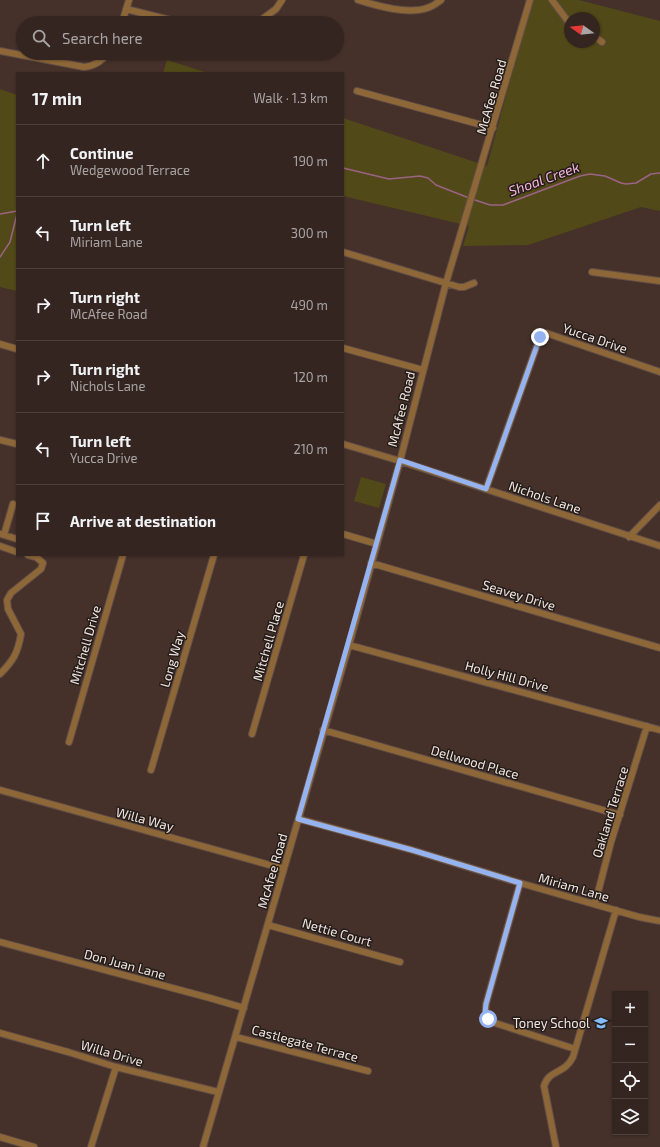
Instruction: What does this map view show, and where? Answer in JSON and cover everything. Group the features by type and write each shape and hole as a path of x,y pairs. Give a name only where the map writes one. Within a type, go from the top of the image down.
{"street":[{"path":"124,16 129,0"},
{"path":"266,16 276,9 282,0"},
{"path":"358,0 415,11 428,8 441,0"},
{"name":"McAfee Road","path":"203,1147 323,730 349,645 400,460 446,283 530,0"},
{"path":"552,0 564,16"},
{"path":"126,9 154,16"},
{"path":"0,51 16,54"},
{"path":"47,60 84,67 93,66 102,60"},
{"path":"357,91 493,128"},
{"path":"344,252 446,283 464,287 474,283"},
{"path":"592,272 660,281"},
{"name":"Yucca Drive","path":"486,489 540,337 546,333 660,372"},
{"path":"0,344 16,348"},
{"path":"344,348 423,370"},
{"path":"0,440 16,444"},
{"name":"Nichols Lane","path":"344,444 400,460 660,546"},
{"path":"13,504 2,534 16,539"},
{"path":"629,537 660,505"},
{"path":"344,534 376,544"},
{"path":"0,546 16,552"},
{"path":"0,674 3,667 10,664 16,654 21,634 8,609 7,600 11,593 41,569 42,563 36,557 32,556"},
{"name":"Mitchell Drive","path":"69,742 123,556"},
{"name":"Long Way","path":"151,770 214,556"},
{"name":"Mitchell Place","path":"252,734 304,556"},
{"name":"Seavey Drive","path":"372,563 660,648"},
{"name":"Holly Hill Drive","path":"349,645 660,730"},
{"name":"Oakland Terrace","path":"595,904 647,726"},
{"name":"Dellwood Place","path":"323,730 620,815"},
{"name":"Willa Way","path":"0,790 284,869"},
{"name":"Miriam Lane","path":"298,819 412,850 520,883 660,921"},
{"path":"520,883 485,1012 488,1019 492,1022 575,1049"},
{"path":"556,1147 544,1086 545,1081 549,1076 564,1069 569,1064 575,1049 616,910"},
{"name":"Nettie Court","path":"268,925 400,962"},
{"name":"Don Juan Lane","path":"0,942 244,1008"},
{"name":"Willa Drive","path":"0,1033 116,1067 218,1092"},
{"name":"Castlegate Terrace","path":"236,1036 368,1071"},
{"path":"91,1147 106,1102 110,1081 116,1067"},
{"path":"0,1138 34,1147"}],"shaded area":[{"path":"533,0 579,0 660,21 660,211 641,207 528,245 463,246 469,226 344,196 344,118 487,166"},
{"path":"167,60 205,72 163,72"},
{"path":"0,89 16,95 16,291 0,287"},
{"path":"361,477 386,484 379,508 354,501"}],"waterway":[{"name":"Shoal Creek","path":"344,168 389,179 420,176 428,178 436,185 469,198"},
{"name":"Shoal Creek","path":"472,199 490,205 503,205 580,176 590,174 605,176 626,184 636,183 651,174 660,173"},
{"name":"Shoal Creek","path":"0,214 16,211"},
{"path":"0,257 10,242 16,218"}],"place":[{"name":"Toney School","path":"601,1023"}],"route":[{"path":"488,1019 485,1012 486,1004 520,883 412,850 298,819 349,645 400,460 486,489 540,337"}]}
